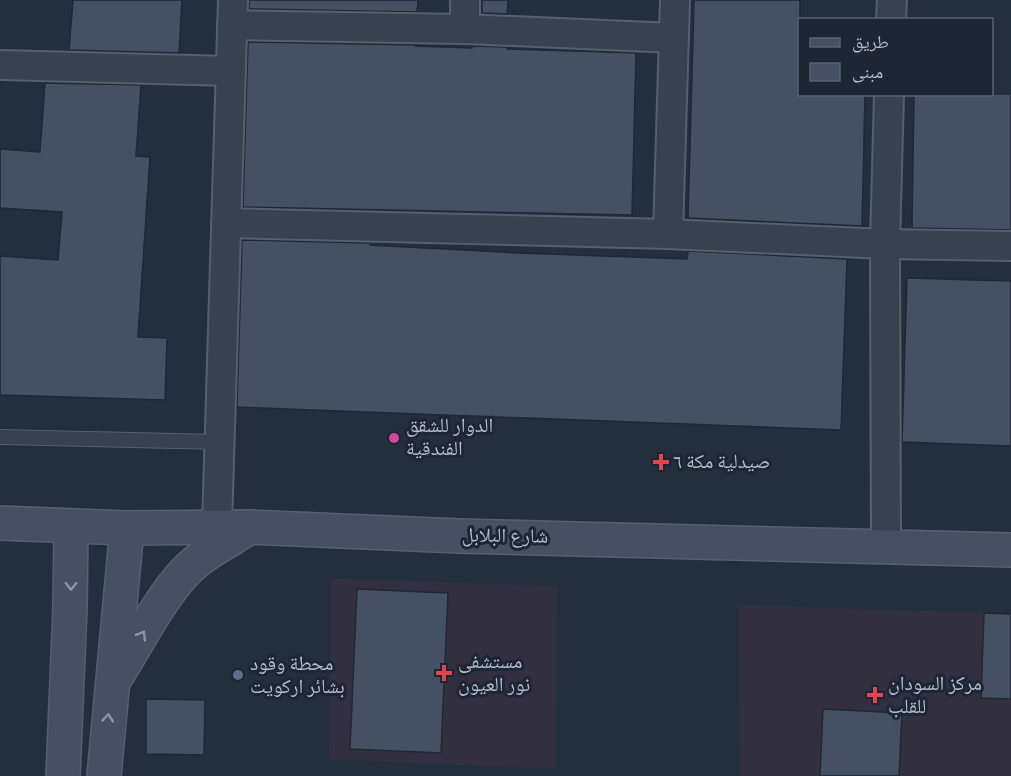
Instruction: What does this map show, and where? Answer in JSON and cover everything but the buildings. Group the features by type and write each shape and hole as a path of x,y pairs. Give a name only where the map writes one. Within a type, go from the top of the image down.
{"street":[{"path":"465,0 465,29"},
{"path":"668,234 675,0"},
{"path":"891,0 891,18"},
{"path":"218,526 232,12 465,29 674,39"},
{"path":"0,65 231,71"},
{"path":"885,547 885,244 889,96"},
{"path":"226,223 668,234 885,244 1011,246"},
{"name":"شارع البلابل","path":"0,523 127,528 218,526 459,536 1011,550"},
{"path":"63,776 71,527"},
{"path":"111,685 161,602 186,571 202,557 250,527"},
{"path":"104,776 127,528"}],"lane":[{"path":"0,437 220,442"}],"shaded area":[{"name":"مستشفى نور العيون","path":"331,579 557,586 556,769 329,759"},
{"name":"مركز السودان للقلب","path":"738,605 1011,614 1011,776 740,776"}],"place":[{"name":"الدوار للشقق الفندقية","path":"394,438"},
{"name":"صيدلية مكة ٦","path":"661,462"},
{"name":"مستشفى نور العيون","path":"444,673"},
{"name":"محطة وقود بشائر اركويت","path":"238,675"},
{"name":"مركز السودان للقلب","path":"875,695"}]}
